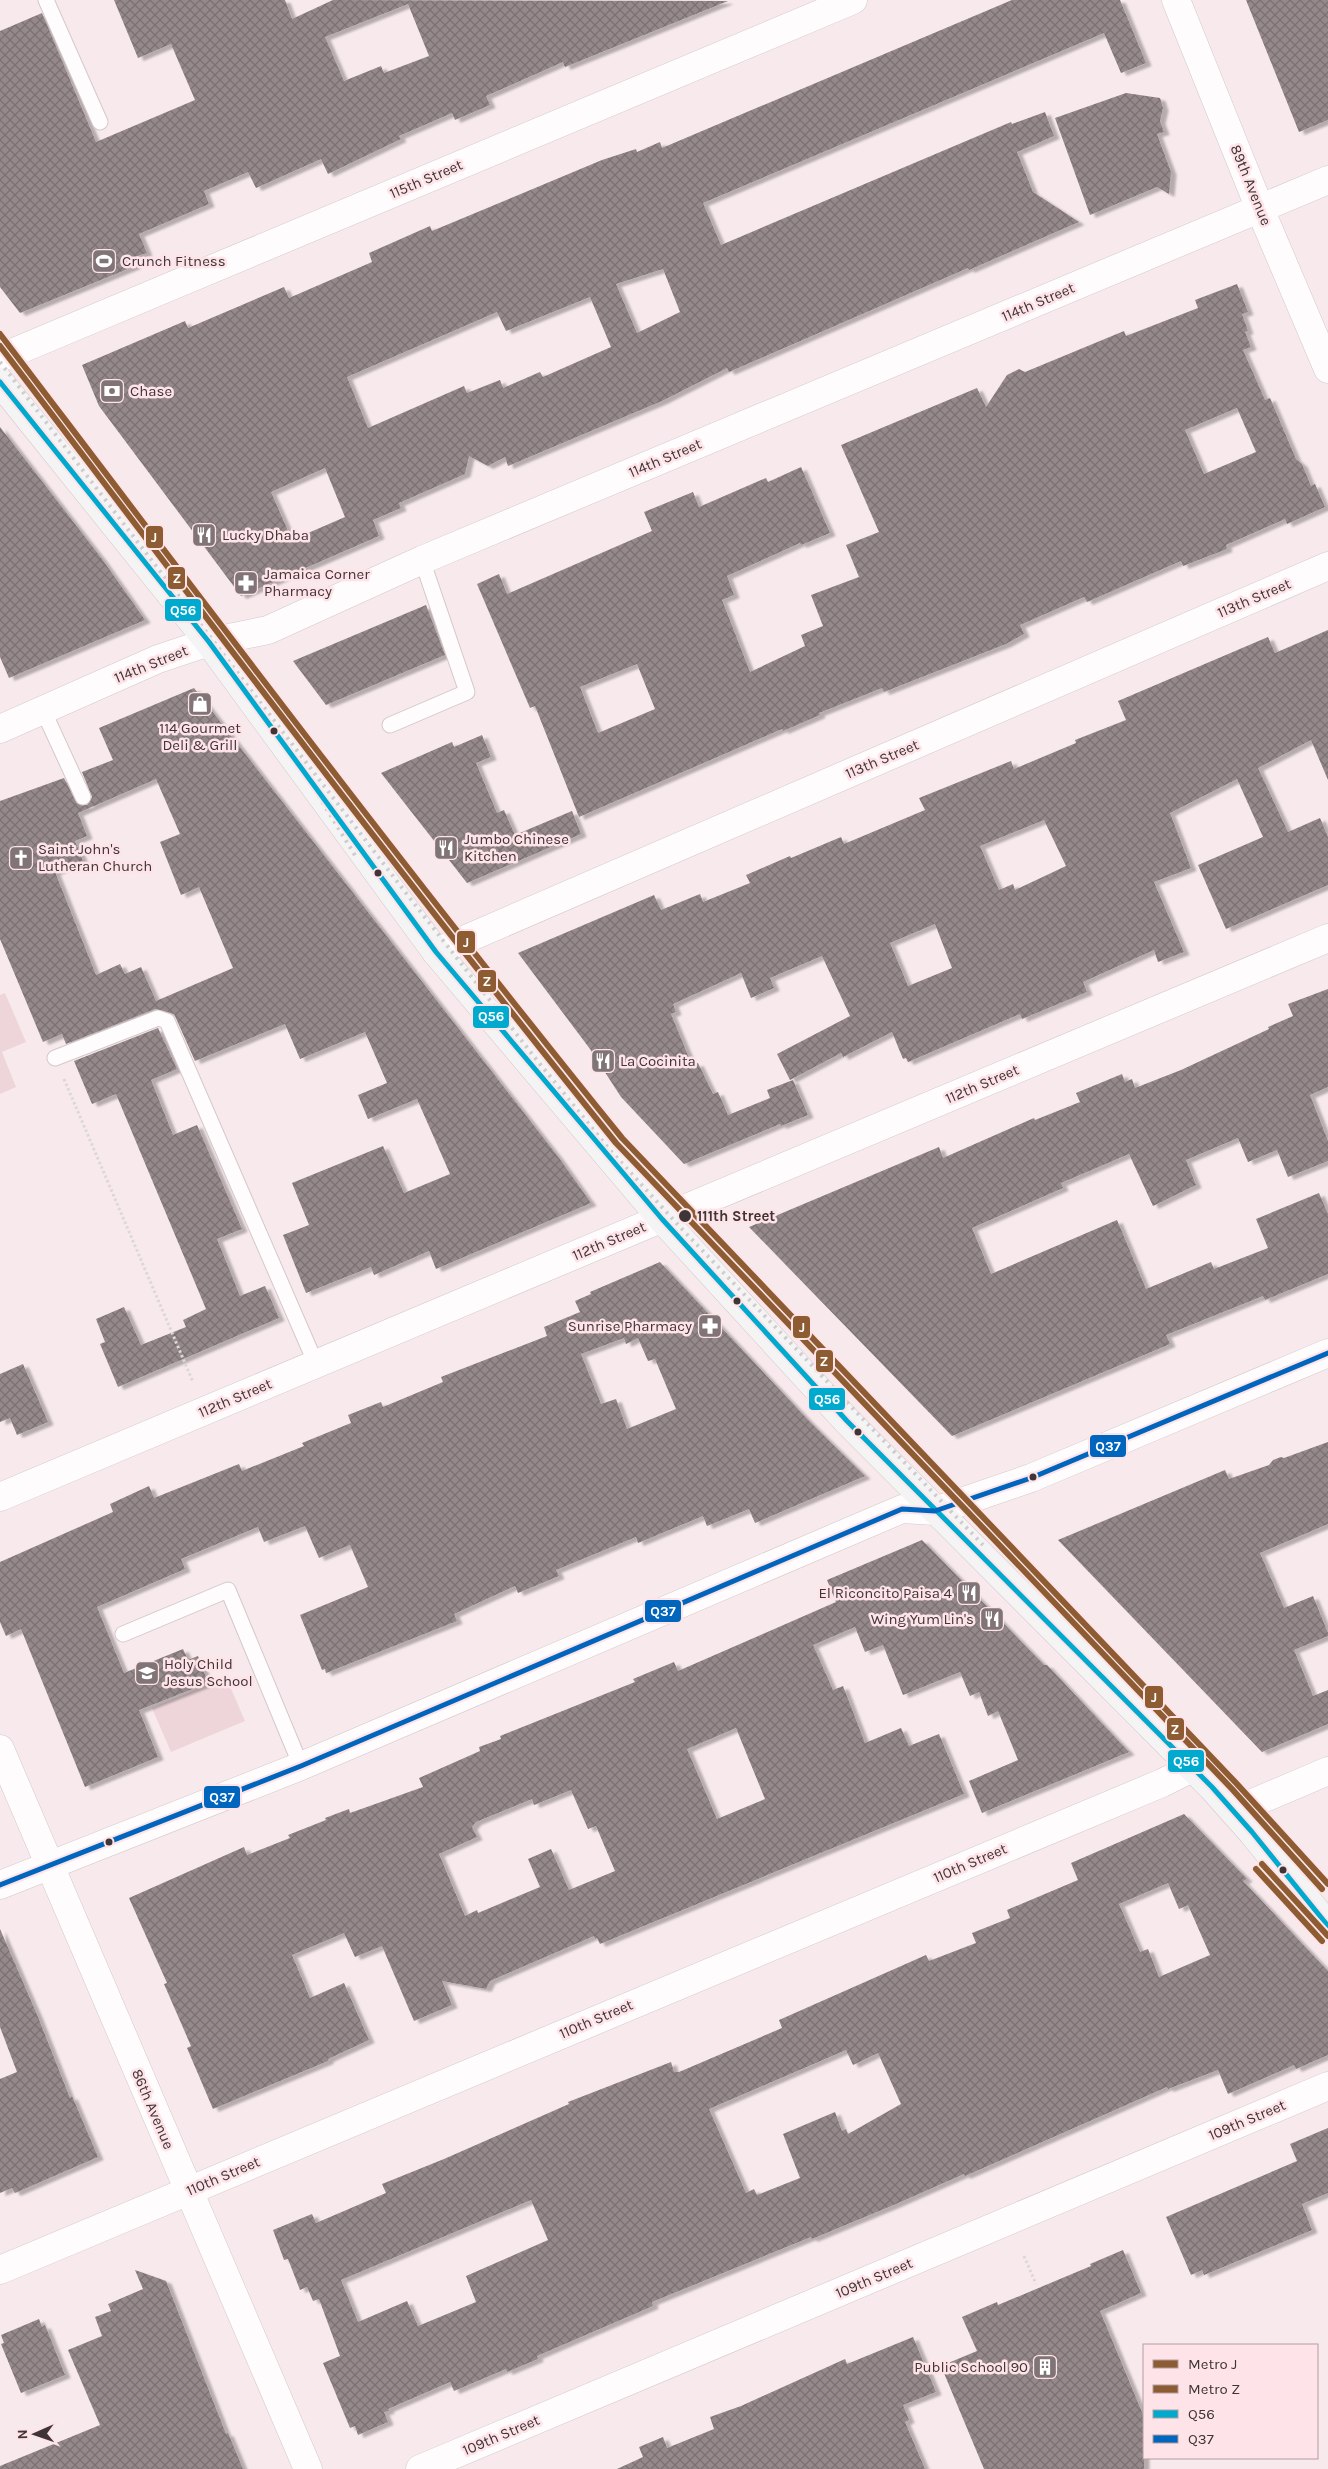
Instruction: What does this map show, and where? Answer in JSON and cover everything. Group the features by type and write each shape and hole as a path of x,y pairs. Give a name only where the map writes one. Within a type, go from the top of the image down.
{"main road":[{"path":"0,382 209,642 436,952 662,1219 847,1421 1234,1811 1328,1926"}],"street":[{"name":"115th Street","path":"0,358 853,0"},
{"name":"89th Avenue","path":"1176,0 1260,209 1328,369"},
{"name":"114th Street","path":"0,729 158,659 209,642 268,630 422,560 1328,180"},
{"name":"113th Street","path":"436,952 1328,566"},
{"name":"112th Street","path":"0,1497 1328,938"},
{"path":"0,1885 48,1864 301,1766 902,1509 935,1511 1031,1478 1328,1353"},
{"name":"86th Avenue","path":"0,1749 187,2190 308,2469"},
{"name":"110th Street","path":"0,2270 187,2190 1162,1783 1192,1768"},
{"path":"1234,1811 1328,1771"},
{"name":"109th Street","path":"420,2469 1328,2086"}],"lane":[{"path":"46,0 100,122"},
{"path":"390,725 467,692 422,560"},
{"path":"43,710 83,797"},
{"path":"55,1058 158,1018 168,1021 316,1364"},
{"path":"122,1634 228,1590 301,1766"}],"path":[{"path":"55,1058 193,1382"},
{"path":"1024,2256 1036,2284"}],"shaded area":[{"path":"5,993 26,1042 2,1052 16,1087 0,1094 0,995"},
{"path":"226,1677 245,1721 171,1752 152,1708"}],"building":[{"path":"114,0 285,0 292,19 333,0 728,1 565,67 563,62 486,96 490,105 455,120 452,113 399,136 401,139 328,174 321,159 256,188 248,172 204,191 209,204 139,234 147,253 132,258 135,266 20,313 0,287 0,31 42,13 96,142 195,100 171,44 138,58","holes":["408,4 429,56 384,73 381,66 344,81 325,37"]},
{"path":"1012,0 1120,0 1146,63 1121,73 1104,33 703,203 721,245 1011,122 1012,124 1045,112 1054,136 1017,152 1033,192 1079,222 729,372 727,368 662,401 508,466 505,457 488,466 469,456 465,474 399,503 401,508 373,520 379,536 241,596 99,406 82,365 185,321 188,328 284,287 289,298 372,262 369,253 430,226 432,231 602,160 636,149 637,152 660,142 662,148","holes":["663,269 680,312 637,333 616,284","590,297 611,347 543,377 540,372 503,388 500,380 467,393 464,386 368,428 347,377 497,312 506,331","325,468 345,517 292,540 271,492"]},
{"path":"1246,0 1328,0 1328,120 1299,132"},
{"path":"1126,93 1160,98 1163,108 1160,121 1164,132 1157,134 1171,172 1169,194 1157,187 1090,215 1055,118"},
{"path":"1237,284 1248,312 1242,314 1248,331 1245,332 1251,347 1243,350 1265,400 1270,398 1296,459 1302,464 1311,486 1315,484 1325,507 1287,524 1285,519 1226,545 1227,549 1183,566 1181,561 1087,602 1084,597 1020,625 1024,634 1006,644 884,692 882,688 819,713 820,715 783,731 782,729 579,817 535,706 530,708 477,584 499,574 507,594 652,531 644,512 693,492 699,507 766,478 768,482 801,467 830,533 801,545 800,543 727,576 734,595 722,600 750,672 805,646 801,635 823,626 811,595 859,577 846,545 879,532 841,445 977,388 986,407 1007,375 1019,369 1025,372 1124,331 1126,336 1198,308 1195,300","holes":["1237,408 1256,452 1204,474 1185,430","637,664 655,709 598,733 580,687"]},
{"path":"0,427 102,559 145,620 9,678 0,657"},
{"path":"426,605 445,655 326,705 293,661"},
{"path":"1328,630 1328,780 1311,740 1258,768 1288,832 1320,818 1328,837 1328,885 1226,929 1198,865 1263,837 1237,779 1170,813 1191,868 1154,882 1184,952 1158,962 1154,950 1083,982 1087,992 1022,1019 1020,1014 908,1062 906,1058 903,1059 892,1032 843,1057 841,1053 790,1080 777,1054 850,1016 822,956 770,978 774,988 751,998 741,973 673,1004 676,1012 671,1014 692,1065 698,1063 713,1094 718,1092 728,1115 770,1098 767,1090 793,1080 808,1115 781,1126 780,1124 684,1164 621,1097 590,1049 518,953 654,895 661,910 700,894 703,902 750,883 746,875 790,856 791,858 841,837 844,844 925,810 919,798 1011,761 1014,769 1076,743 1075,740 1126,720 1118,701 1268,637 1275,653","holes":["1044,820 1066,866 1015,890 1013,884 999,890 980,846","935,924 952,968 908,986 890,943"]},
{"path":"194,688 559,1158 591,1203 436,1269 429,1251 374,1275 371,1267 306,1293 283,1235 309,1225 292,1183 383,1146 404,1193 450,1174 417,1099 368,1119 358,1095 387,1083 365,1032 300,1059 285,1024 195,1061 174,1014 155,1009 66,1044 62,1034 43,1042 0,939 0,801 64,778 77,804 87,805 92,797 82,772 113,760 99,728","holes":["156,779 180,834 160,842 181,895 199,887 233,968 156,1001 141,967 125,974 120,964 96,975 55,872 83,861 75,841 87,836 78,813"]},
{"path":"482,735 491,757 476,763 497,813 504,810 515,835 572,811 581,834 467,883 381,773 452,742 454,747"},
{"path":"1328,989 1328,1087 1310,1095 1328,1141 1328,1161 1288,1177 1277,1150 1248,1162 1238,1138 1186,1160 1196,1185 1153,1206 1129,1154 1061,1183 1063,1188 972,1228 991,1274 1117,1220 1146,1289 1211,1262 1214,1269 1268,1248 1256,1219 1319,1193 1328,1214 1328,1274 1265,1300 1263,1296 1166,1335 1170,1344 952,1436 749,1227 939,1147 943,1158 1034,1118 1035,1120 1080,1102 1076,1093 1122,1074 1125,1082 1132,1079 1135,1088 1181,1070 1293,1016 1288,1004"},
{"path":"158,1028 177,1069 151,1080 173,1135 197,1125 242,1229 217,1239 240,1296 265,1286 279,1318 118,1387 100,1344 105,1342 96,1319 124,1307 141,1345 186,1327 183,1320 206,1309 116,1094 92,1104 74,1061"},
{"path":"660,1262 809,1421 865,1476 755,1523 749,1509 707,1526 703,1516 638,1543 636,1537 556,1570 559,1576 518,1593 515,1586 454,1614 457,1621 326,1673 325,1669 322,1670 300,1615 368,1587 350,1545 319,1558 305,1526 264,1542 258,1527 181,1559 185,1569 97,1607 124,1673 183,1649 188,1660 198,1656 208,1683 139,1710 158,1757 85,1787 21,1629 6,1636 0,1622 0,1562 113,1512 110,1504 149,1486 154,1498 239,1464 242,1471 304,1446 302,1443 351,1423 348,1415 381,1402 383,1407 443,1382 441,1377 547,1336 544,1327 580,1312 575,1301 591,1294 590,1292","holes":["624,1338 626,1344 638,1338 648,1361 655,1359 676,1409 627,1429 616,1399 601,1404 581,1354"]},
{"path":"23,1364 48,1422 17,1435 10,1418 0,1422 0,1374"},
{"path":"1328,1442 1328,1524 1260,1553 1284,1608 1313,1596 1328,1633 1328,1636 1294,1650 1313,1696 1328,1690 1328,1724 1262,1752 1058,1540 1225,1470 1229,1479 1269,1465 1273,1460 1281,1457 1284,1458"},
{"path":"922,1540 1044,1665 1047,1665 1129,1752 982,1813 969,1781 1018,1760 998,1711 988,1716 979,1692 970,1696 960,1672 903,1695 883,1645 865,1652 855,1627 813,1645 833,1690 843,1686 865,1743 901,1728 909,1746 939,1734 964,1794 600,1944 594,1936 490,1981 486,1989 442,1981 452,2005 414,2021 382,1946 355,1957 344,1933 292,1955 310,1998 344,1983 369,2040 328,2059 328,2061 213,2109 187,2048 191,2046 164,1984 167,1983 129,1898 244,1847 247,1855 290,1838 288,1835 326,1820 325,1818 349,1809 350,1813 423,1787 419,1778 480,1751 479,1747 501,1739 500,1736 635,1682 633,1679 674,1662 678,1671 836,1602 827,1580","holes":["736,1728 765,1799 717,1819 687,1749","571,1790 588,1829 596,1826 615,1871 569,1890 551,1849 528,1859 540,1887 478,1913 477,1910 465,1916 439,1854 477,1837 472,1827 476,1822 532,1799 534,1805"]},
{"path":"1184,1814 1247,1879 1243,1881 1328,1971 1328,2055 1296,2069 1294,2065 1228,2094 1218,2070 1168,2089 1167,2087 965,2176 964,2174 812,2239 811,2237 652,2302 653,2306 537,2356 538,2359 507,2372 506,2369 454,2391 450,2382 388,2409 389,2411 384,2412 388,2422 358,2435 355,2426 350,2428 323,2363 340,2356 319,2299 313,2301 307,2287 300,2290 288,2259 284,2260 273,2230 312,2214 316,2223 386,2193 382,2184 569,2104 568,2102 671,2062 674,2072 679,2072 782,2028 779,2020 926,1955 929,1961 976,1943 972,1933 1010,1918 1007,1910 1078,1880 1071,1863","holes":["1168,1883 1179,1909 1188,1905 1210,1955 1159,1977 1148,1949 1140,1952 1119,1904","846,2050 853,2065 878,2053 901,2104 848,2134 846,2129 842,2131 835,2112 783,2134 800,2178 757,2195 754,2189 746,2193 709,2109","531,2200 548,2240 466,2276 476,2302 418,2326 407,2301 358,2322 341,2280"]},
{"path":"0,1929 70,2098 72,2096 98,2157 15,2193 12,2188 0,2193 0,2079 17,2072 0,2027"},
{"path":"1328,2128 1328,2193 1302,2204 1312,2230 1204,2275 1202,2270 1191,2275 1166,2217 1297,2161 1290,2144"},
{"name":"Public School 90","path":"1123,2250 1141,2293 1100,2311 1143,2415 1144,2469 984,2469 941,2366 977,2351 962,2317 997,2302 998,2305 1091,2266 1090,2264"},
{"path":"135,2270 166,2281 226,2434 228,2433 243,2469 0,2469 0,2466 100,2425 68,2350 102,2336 95,2317 111,2311 108,2304 143,2289"},
{"path":"39,2319 42,2327 45,2325 65,2375 21,2393 1,2344 4,2343 1,2335"},
{"path":"913,2337 936,2392 903,2405 909,2420 905,2422 925,2469 617,2469 643,2457 639,2447 663,2437 667,2448 714,2429 710,2417 741,2406 845,2359 847,2364"}],"railway":[{"path":"0,362 409,897 609,1149 680,1227 983,1545"},
{"path":"215,632 287,711"},
{"path":"295,757 356,857"}],"metro line":[{"name":"J","path":"0,334 386,839 622,1138 1237,1784 1328,1884"},
{"name":"Z","path":"0,346 382,847 616,1143 1232,1789 1322,1889"},
{"name":"J","path":"1262,1864 1328,1936"},
{"name":"Z","path":"1256,1869 1322,1941"}],"transit line":[{"name":"Q56","path":"0,382 209,642 436,952 662,1219 847,1421 1212,1787 1252,1832 1328,1926"},
{"name":"Q37","path":"0,1885 301,1766 902,1509 935,1511 1031,1478 1328,1353"}],"place":[{"name":"Crunch Fitness","path":"104,261"},
{"name":"Chase","path":"112,391"},
{"name":"Lucky Dhaba","path":"204,535"},
{"name":"Jamaica Corner Pharmacy","path":"246,583"},
{"name":"114 Gourmet Deli & Grill","path":"200,704"},
{"name":"Jumbo Chinese Kitchen","path":"446,848"},
{"name":"Saint John's Lutheran Church","path":"21,858"},
{"name":"La Cocinita","path":"603,1061"},
{"name":"111th Street","path":"685,1216"},
{"name":"Sunrise Pharmacy","path":"710,1326"},
{"name":"El Riconcito Paisa 4","path":"969,1593"},
{"name":"Wing Yum Lin's","path":"992,1619"},
{"name":"Holy Child Jesus School","path":"147,1673"},
{"name":"Public School 90","path":"1045,2367"}]}
